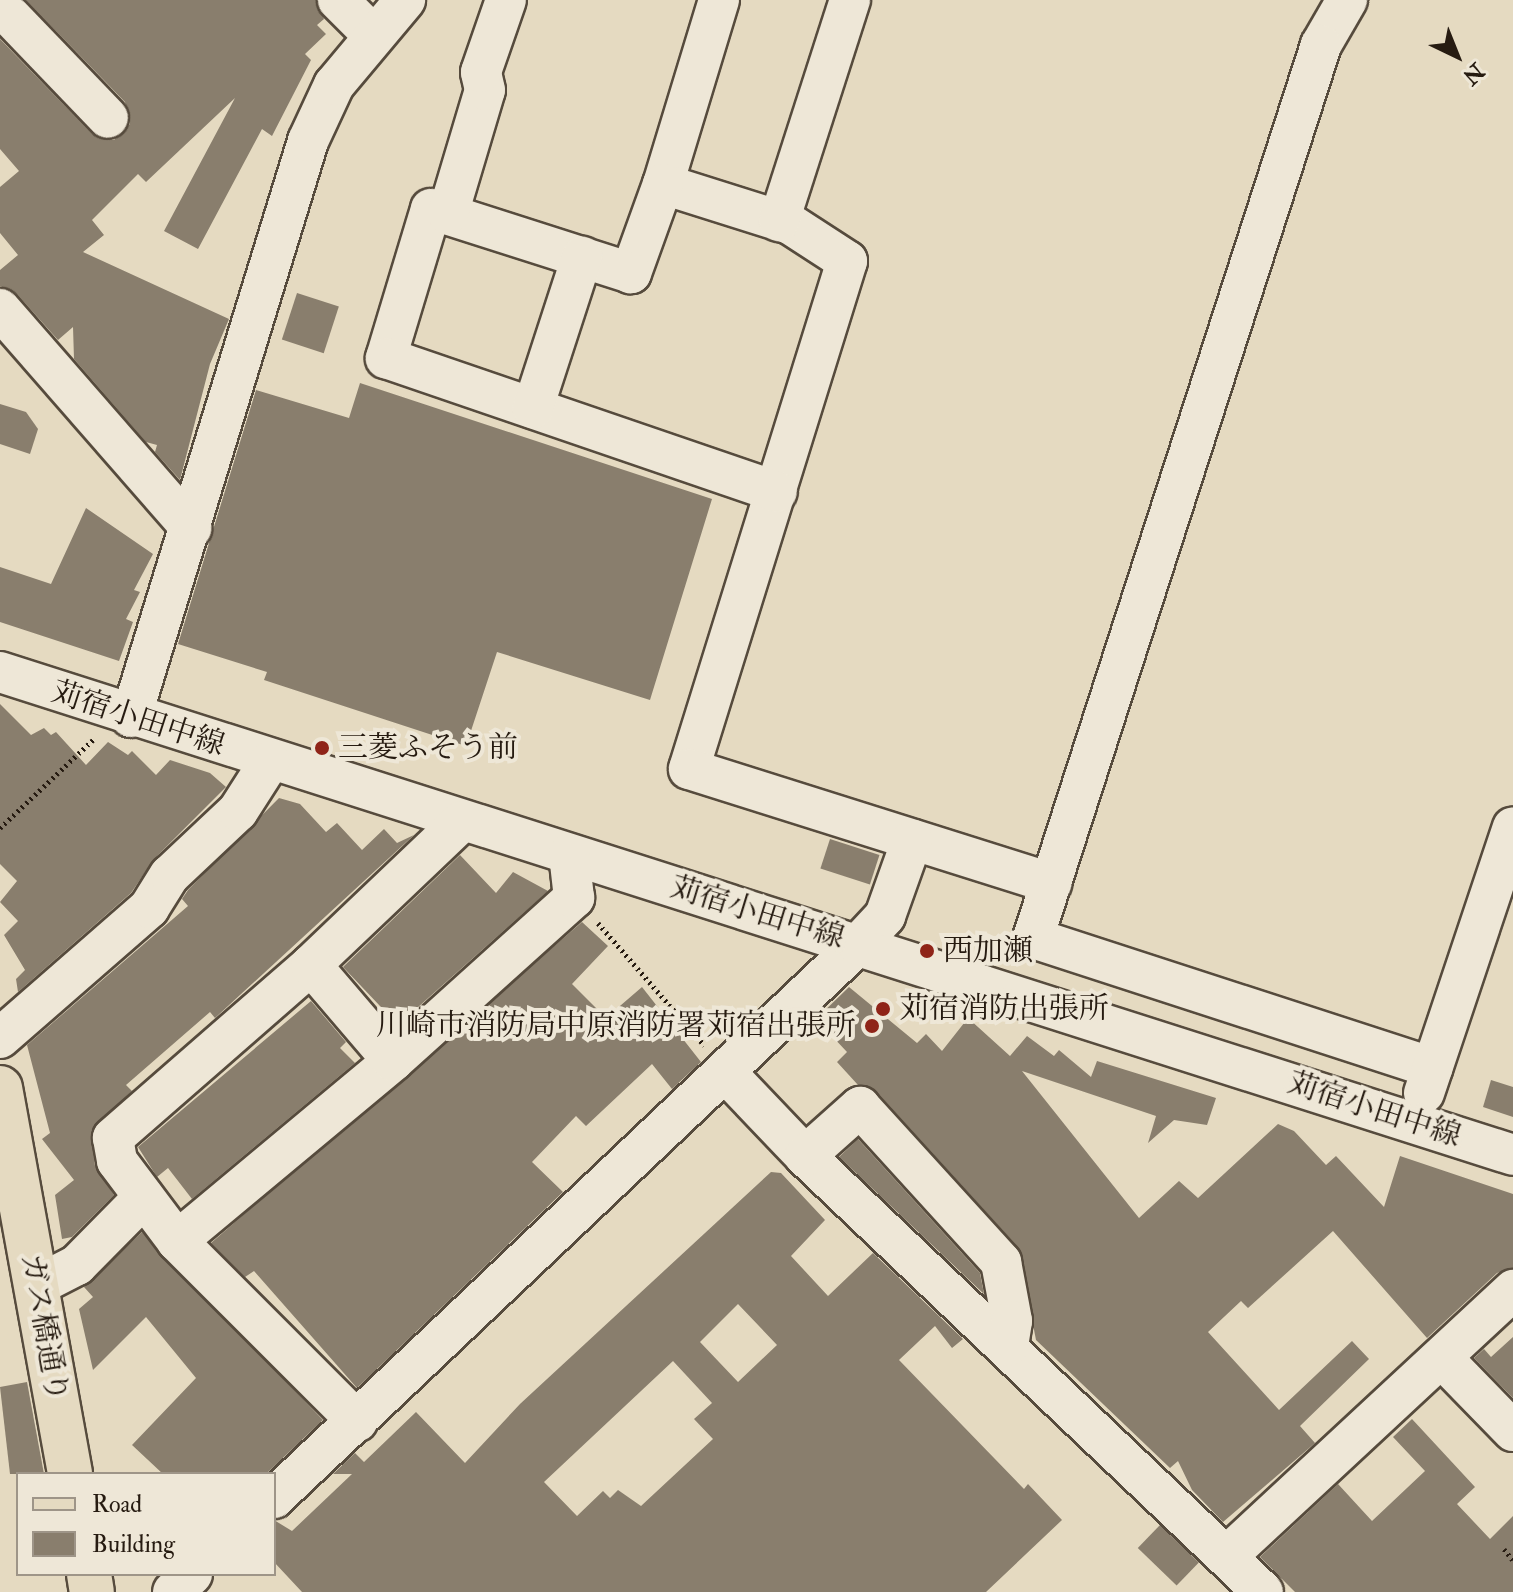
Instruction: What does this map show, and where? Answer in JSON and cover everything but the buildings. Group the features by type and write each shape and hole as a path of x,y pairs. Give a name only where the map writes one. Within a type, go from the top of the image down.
{"main road":[{"name":"ガス橋通り","path":"0,1088 70,1472"}],"street":[{"path":"338,0 372,34"},
{"path":"120,714 191,528 308,141 334,85 372,34 405,0"},
{"path":"448,214 485,90 481,72 506,0"},
{"path":"719,0 663,184 631,273 431,209 386,358 777,492"},
{"path":"779,221 850,0"},
{"path":"1343,1 1321,45 1033,938 1432,1068"},
{"path":"15,12 108,118"},
{"path":"663,184 779,221 847,261 689,769 1051,883"},
{"path":"533,408 582,257"},
{"path":"0,309 191,528"},
{"name":"苅宿小田中線","path":"0,672 120,714 858,945 1513,1155"},
{"path":"0,1038 149,908 170,875 238,811 270,761"},
{"path":"357,1421 177,1241 117,1161 113,1138 311,965 462,821"},
{"path":"1414,1123 1513,827"},
{"path":"276,1496 727,1074 858,945 885,916 912,840"},
{"path":"177,1241 393,1061 574,898 569,854"},
{"path":"311,965 393,1061"},
{"path":"727,1074 805,1156 1263,1592"},
{"path":"805,1156 860,1107 1001,1262 1012,1321 1008,1346"},
{"path":"36,1286 77,1265 144,1197"},
{"path":"1227,1556 1513,1290"},
{"path":"1442,1358 1513,1431"},
{"path":"173,1592 190,1576"}],"path":[{"path":"0,828 120,714"},
{"path":"574,898 639,965 727,1074"},
{"path":"1504,1549 1513,1560"}],"place":[{"name":"三菱ふそう前","path":"322,748"},
{"name":"西加瀬","path":"927,951"},
{"name":"苅宿消防出張所","path":"883,1009"},
{"name":"川崎市消防局中原消防署苅宿出張所","path":"872,1026"}]}
